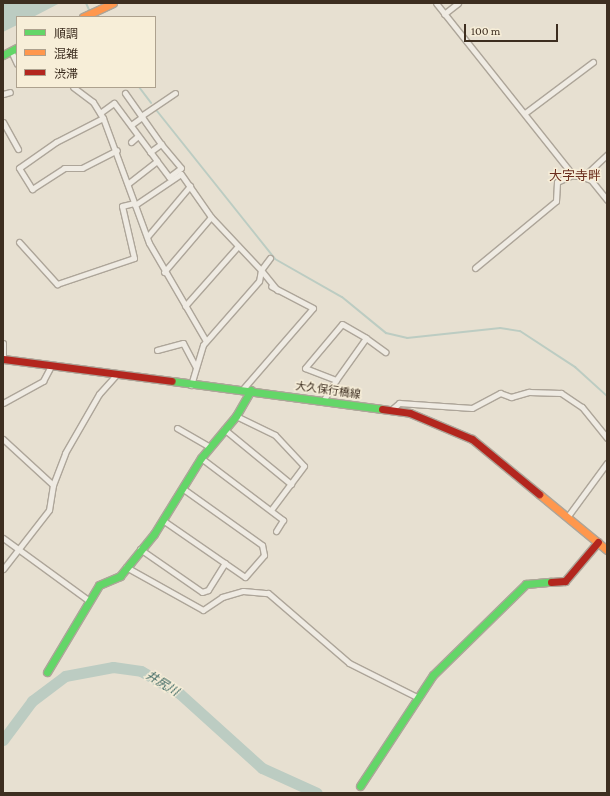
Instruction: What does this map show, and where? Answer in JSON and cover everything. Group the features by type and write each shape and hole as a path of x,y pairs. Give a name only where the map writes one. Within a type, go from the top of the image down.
{"street":[{"path":"85,16 113,3"},
{"path":"436,3 574,175 591,180 607,200"},
{"path":"444,14 458,3"},
{"path":"3,55 14,50"},
{"path":"525,113 593,62"},
{"path":"73,88 93,102 101,116 117,150 134,204 147,237 164,272 206,341"},
{"path":"3,94 10,92"},
{"path":"117,150 82,168 64,168 32,189 19,168 56,142 101,116 114,103 169,177 181,168 161,144 126,93"},
{"path":"130,125 175,93"},
{"path":"3,122 18,149"},
{"path":"131,142 138,136"},
{"path":"150,152 161,144"},
{"path":"582,177 607,155"},
{"path":"128,184 157,161"},
{"path":"19,242 56,284 127,261 134,258 122,206 134,204 181,174 211,217 261,270 277,290"},
{"path":"475,268 556,201 554,186 574,175"},
{"path":"147,237 190,186"},
{"path":"164,272 211,217"},
{"path":"185,306 238,246"},
{"path":"191,385 206,341 259,281 261,270 270,258"},
{"path":"242,390 313,308 271,286"},
{"path":"336,380 305,368 342,324 386,352"},
{"path":"323,401 366,338"},
{"path":"3,343 3,359"},
{"path":"157,350 183,343 196,367"},
{"name":"大久保行橋線","path":"3,359 191,385 251,390 391,410 437,422 472,439 568,516 607,550"},
{"path":"3,403 43,381 51,366"},
{"path":"3,569 49,510 53,485 65,453 99,394 116,375"},
{"path":"47,672 88,600 99,585 120,576 140,548 164,521 200,458 208,446 236,416 251,390"},
{"path":"391,410 399,403 472,408 500,393 511,397 529,392 561,393 582,407 607,438"},
{"path":"236,416 275,435 304,466 271,510"},
{"path":"177,428 208,446"},
{"path":"224,429 291,484"},
{"path":"3,439 53,485"},
{"path":"200,458 283,520 276,531"},
{"path":"568,516 607,463"},
{"path":"164,521 245,577 264,555 262,545 182,488"},
{"path":"3,538 88,600"},
{"path":"360,786 433,675 476,637 502,605 526,584 565,581 572,576 598,542"},
{"path":"140,548 202,592 208,590 225,563"},
{"path":"126,567 204,610 222,597 242,591 268,593 349,663 419,698"}],"shaded area":[{"path":"3,3 60,3 35,16 16,16 16,26 3,32"}],"waterway":[{"path":"86,3 90,12"},
{"path":"140,88 151,103"},
{"path":"157,111 275,259 342,297 386,333 407,338 500,328 520,331 575,367 607,396"},
{"name":"井尻川","path":"3,740 32,701 65,676 113,667 141,671 179,693 262,768 317,793"}],"traffic: fast":[{"path":"3,55 16,48"},
{"path":"172,381 382,409"},
{"path":"47,672 99,585 120,576 154,534 201,458 236,416 251,390"},
{"path":"360,786 433,675 526,584 551,582"}],"traffic: slow":[{"path":"85,16 113,3"},
{"path":"539,494 607,550"}],"traffic: jam":[{"path":"3,359 172,381"},
{"path":"382,409 410,413 472,439 539,494"},
{"path":"551,582 565,581 598,542"}],"district":[{"name":"大字寺畔","path":"575,176"}]}
